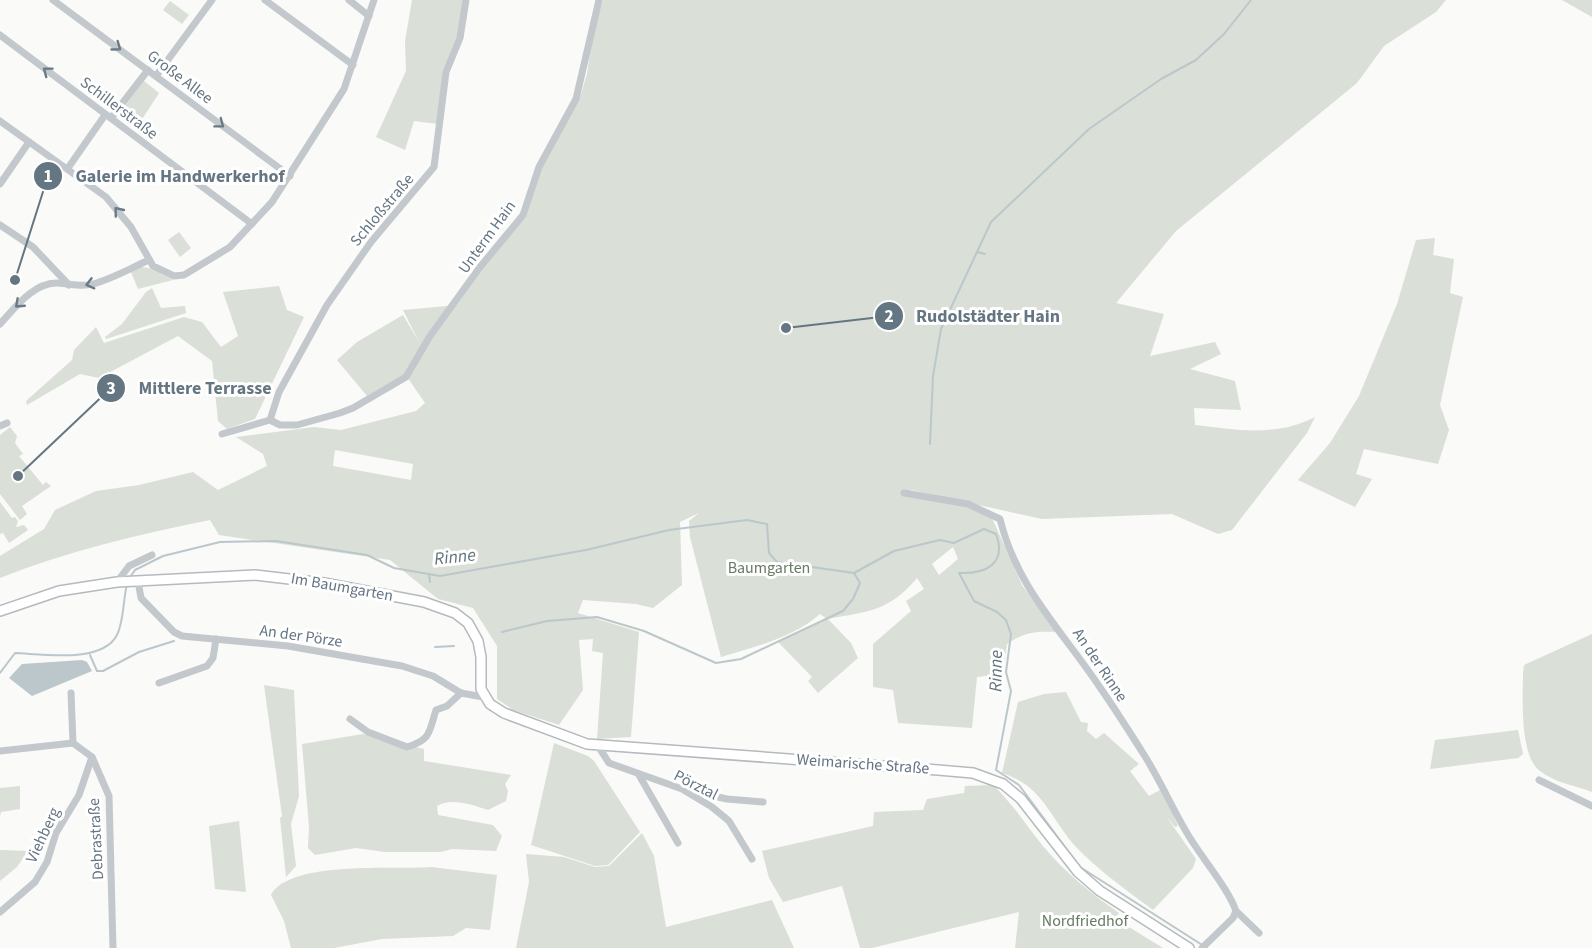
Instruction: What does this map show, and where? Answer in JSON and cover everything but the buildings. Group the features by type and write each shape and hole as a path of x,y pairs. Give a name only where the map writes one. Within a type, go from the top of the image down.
{"main road":[{"name":"Im Baumgarten","path":"0,611 59,591 120,581 227,575 276,576 354,588 446,609 468,623 478,641 483,697"},
{"name":"Weimarische Straße","path":"483,697 504,713 598,746 938,770 989,777 1021,799 1078,872 1100,891 1189,948"}],"street":[{"name":"Große Allee","path":"53,0 290,176"},
{"path":"156,76 212,0"},
{"path":"265,0 353,65"},
{"path":"349,0 369,16"},
{"path":"0,121 106,197 131,228 149,260 157,269 179,277 230,247 272,202 344,89 374,0"},
{"name":"Schloßstraße","path":"270,420 279,392 327,305 371,242 434,167 446,72 460,38 466,0"},
{"name":"Unterm Hain","path":"270,420 280,425 297,425 340,413 353,408 406,377 430,336 480,267 523,215 539,167 576,99 599,0"},
{"name":"Schillerstraße","path":"0,35 252,224"},
{"path":"68,168 108,116 148,70"},
{"path":"0,184 29,142"},
{"path":"0,225 33,248 69,285"},
{"path":"0,324 24,298 41,287 53,283 79,287 94,284 149,260"},
{"path":"222,434 270,420"},
{"name":"An der Rinne","path":"904,493 968,504 1000,519 1007,548 1025,585 1099,686 1141,750 1179,820 1232,900 1236,911 1258,933"},
{"path":"120,581 129,566 152,555"},
{"name":"An der Pörze","path":"136,581 141,598 174,632 182,636 288,646 412,668 461,693 483,697"},
{"path":"159,683 207,666 213,658 216,639"},
{"path":"0,751 73,743 71,693"},
{"path":"350,718 368,732 407,747 424,741 428,737 436,710 447,706 461,693"},
{"name":"Debrastraße","path":"73,743 92,757 103,779 111,807 112,948"},
{"name":"Pörztal","path":"598,746 609,763 682,789 712,807 729,821 752,859"},
{"name":"Viehberg","path":"0,912 35,882 47,862 56,833 80,795 92,757"},
{"name":"Pörztal","path":"639,775 678,843"},
{"path":"1539,780 1592,806"},
{"path":"682,789 727,799 763,802"},
{"path":"1203,946 1233,918 1236,911"}],"green space":[{"path":"412,0 463,0 457,37 443,71 437,124 414,121 405,150 376,137 406,71 405,41"},
{"name":"Baumgarten","path":"603,0 1446,0 1436,12 1384,46 1357,83 1176,231 1116,303 1164,314 1150,356 1215,342 1221,354 1190,369 1235,381 1241,410 1194,408 1195,425 1241,430 1271,430 1315,417 1307,433 1232,530 1218,534 1172,514 1042,519 911,490 908,497 968,507 992,518 1022,585 1056,632 1030,633 1013,640 1007,644 1002,674 977,677 972,728 898,723 893,690 873,687 873,644 911,611 906,601 924,589 917,578 897,598 887,604 867,611 828,619 851,643 858,658 818,693 808,681 812,677 778,642 827,619 820,614 786,635 721,657 690,537 689,521 699,513 680,522 682,585 653,608 636,604 583,600 578,613 639,632 631,737 597,739 603,653 592,651 593,639 579,640 583,690 559,725 513,710 497,699 497,646 473,608 438,599 390,560 219,535 210,520 104,544 0,578 0,556 44,529 55,510 96,491 139,485 193,472 218,490 267,466 263,454 236,437 314,427 341,430 416,411 425,403 405,374 367,396 337,360 357,342 403,315 419,342 403,310 457,305 481,267 525,215 544,160 581,94 587,74 593,32","holes":["335,450 413,464 411,480 333,466","953,547 958,559 939,575 932,564"]},
{"path":"1562,0 1592,0 1592,17"},
{"path":"170,1 189,15 182,24 163,10"},
{"path":"144,81 159,93 137,127 119,114"},
{"path":"179,232 191,248 180,257 168,240"},
{"path":"1435,238 1433,255 1454,259 1450,293 1463,297 1440,405 1449,430 1438,464 1364,449 1356,474 1372,479 1355,507 1298,480 1330,443 1359,396 1397,304 1416,240"},
{"path":"141,267 149,268 173,280 138,289 131,272"},
{"path":"279,286 287,310 304,317 255,419 227,429 218,421 212,361 178,336 99,378 80,374 27,405 26,401 72,360 74,350 96,327 104,343 184,317 202,322 221,347 238,336 223,292"},
{"path":"152,288 161,308 185,306 186,313 106,339 105,337 122,324 146,292"},
{"path":"10,427 17,436 15,443 23,454 19,456 43,485 46,482 51,486 22,506 27,514 20,520 0,494 0,435"},
{"path":"0,502 12,518 15,517 18,521 16,527 24,525 28,530 9,543 3,533 0,534"},
{"path":"1592,634 1592,792 1551,778 1533,763 1525,739 1523,673 1524,665"},
{"path":"264,685 294,690 299,796 291,824 296,866 286,877 280,818 282,816"},
{"path":"1066,692 1081,722 1088,723 1087,731 1096,739 1104,733 1139,764 1130,771 1149,796 1162,789 1178,826 1175,827 1166,816 1196,859 1193,868 1153,910 1084,855 1036,794 1016,779 1002,773 1018,702 1044,694"},
{"path":"1518,730 1523,754 1518,758 1430,769 1435,740"},
{"path":"363,734 424,749 424,761 511,775 505,784 508,791 506,801 488,810 455,802 442,803 437,806 438,815 493,825 502,836 496,851 452,849 441,852 385,852 356,848 315,855 308,848 309,827 302,744"},
{"path":"554,743 588,756 594,761 640,832 608,865 595,866 531,845"},
{"name":"Nordfriedhof","path":"993,785 1069,874 1119,913 1116,919 1163,948 1015,948 1019,912 872,948 860,948 842,886 783,902 769,878 762,851 873,826 874,812 923,810 927,799 964,793 965,786"},
{"path":"20,786 20,809 1,812 0,817 0,788"},
{"path":"239,821 246,892 215,889 209,826"},
{"path":"642,833 654,856 666,927 772,900 794,948 516,948 529,882 526,854 564,857 595,867 609,866"},
{"path":"0,850 28,851 17,867 0,881"},
{"path":"431,867 497,875 490,930 466,928 453,936 382,939 334,948 291,948 284,921 271,895 282,884 299,876 320,872 345,869"}],"shaded area":[{"path":"82,660 87,662 92,671 32,696 9,678 22,664"}],"waterway":[{"path":"930,444 933,376 941,329 991,222 1089,129 1161,79 1196,60 1224,34 1251,0"},
{"path":"977,252 985,254"},
{"name":"Rinne","path":"129,579 135,570 163,556 220,542 276,541 367,555 394,568 440,576 586,550 669,530 747,520 767,524 769,553 777,562 854,573 894,551 940,540 954,543 984,529 996,534 999,544 996,560 992,565 978,572 959,573 974,601 997,612 1006,620 1011,634 1006,672 1011,691 996,770 1019,785 1080,867 1207,948"},
{"name":"Rinne","path":"502,632 547,621 597,617 644,631 716,663 741,659 843,611 853,599 860,583 854,573"},
{"name":"Rinne","path":"429,574 430,582"},
{"name":"Rinne","path":"0,673 15,653 85,654 109,644 119,629 127,584"},
{"name":"Rinne","path":"90,655 97,671 103,671 139,652 174,641"},
{"name":"Rinne","path":"435,647 454,646"}],"place":[{"name":"Galerie im Handwerkerhof","path":"15,280"},
{"name":"Rudolstädter Hain","path":"786,328"},
{"name":"Mittlere Terrasse","path":"18,476"}]}
